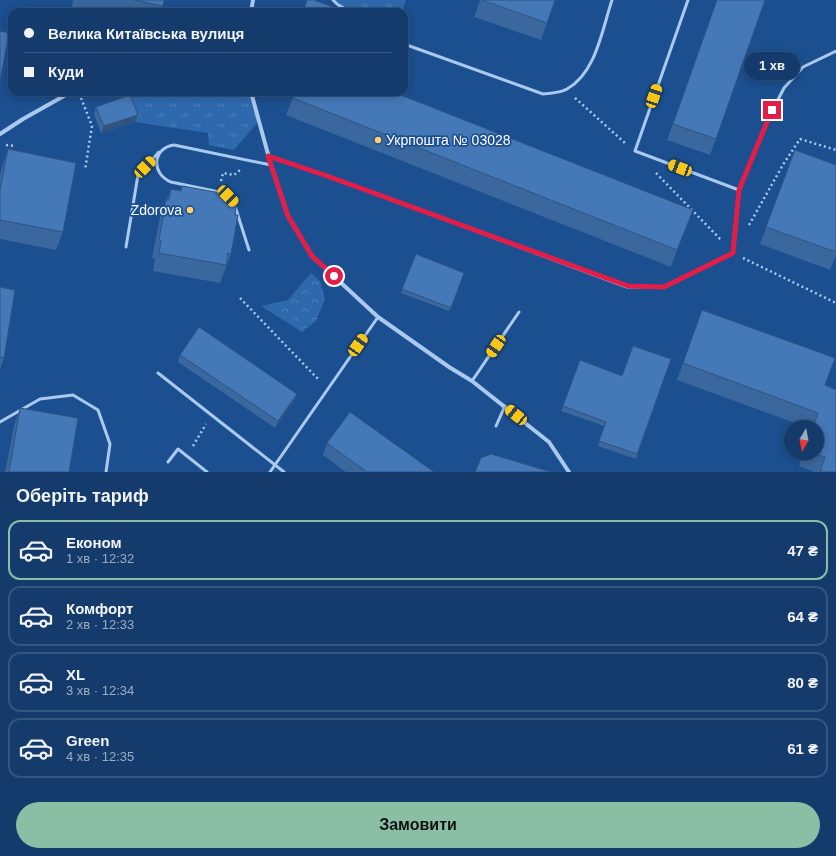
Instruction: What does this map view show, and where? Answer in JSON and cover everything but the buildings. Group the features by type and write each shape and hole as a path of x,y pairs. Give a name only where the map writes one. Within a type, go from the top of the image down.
{"street":[{"path":"0,134 64,96"},
{"path":"252,96 268,156 288,216 312,256 378,317 449,367 472,381 549,442 569,472"}],"lane":[{"path":"333,0 343,8"},
{"path":"408,45 543,94 566,90 581,78 592,63 612,0"},
{"path":"688,0 635,151 739,190"},
{"path":"268,156 330,177 628,286 664,287 733,253 739,190 767,121 784,88 803,67 836,51"},
{"path":"126,247 138,175 160,151 167,146 174,145 271,165"},
{"path":"160,151 157,161 158,172 163,179 170,182 219,192 228,196 234,203 249,250"},
{"path":"472,381 519,312"},
{"path":"270,472 378,317"},
{"path":"158,373 284,472"},
{"path":"0,422 40,399 73,395 98,410 110,444 106,472"},
{"path":"496,426 505,406"},
{"path":"168,462 178,449 207,472"}],"path":[{"path":"566,90 635,151"},
{"path":"81,96 92,126 85,170"},
{"path":"749,225 784,163 800,139 836,150"},
{"path":"652,168 733,253 836,303"},
{"path":"223,173 234,175"},
{"path":"240,298 328,389"},
{"path":"194,445 211,415"}],"green space":[{"path":"333,0 406,0 403,8 344,8"},
{"path":"128,96 252,96 259,121 234,150 209,145 208,133 135,122 128,102"},
{"path":"311,273 320,281 325,299 316,321 302,332 261,306 288,300"}],"place":[{"name":"Укрпошта № 03028","path":"378,140"},
{"name":"Zdorova","path":"190,210"}],"route":[{"path":"334,276 312,256 288,216 268,156 330,177 628,286 664,287 733,253 739,190 772,110"}]}
